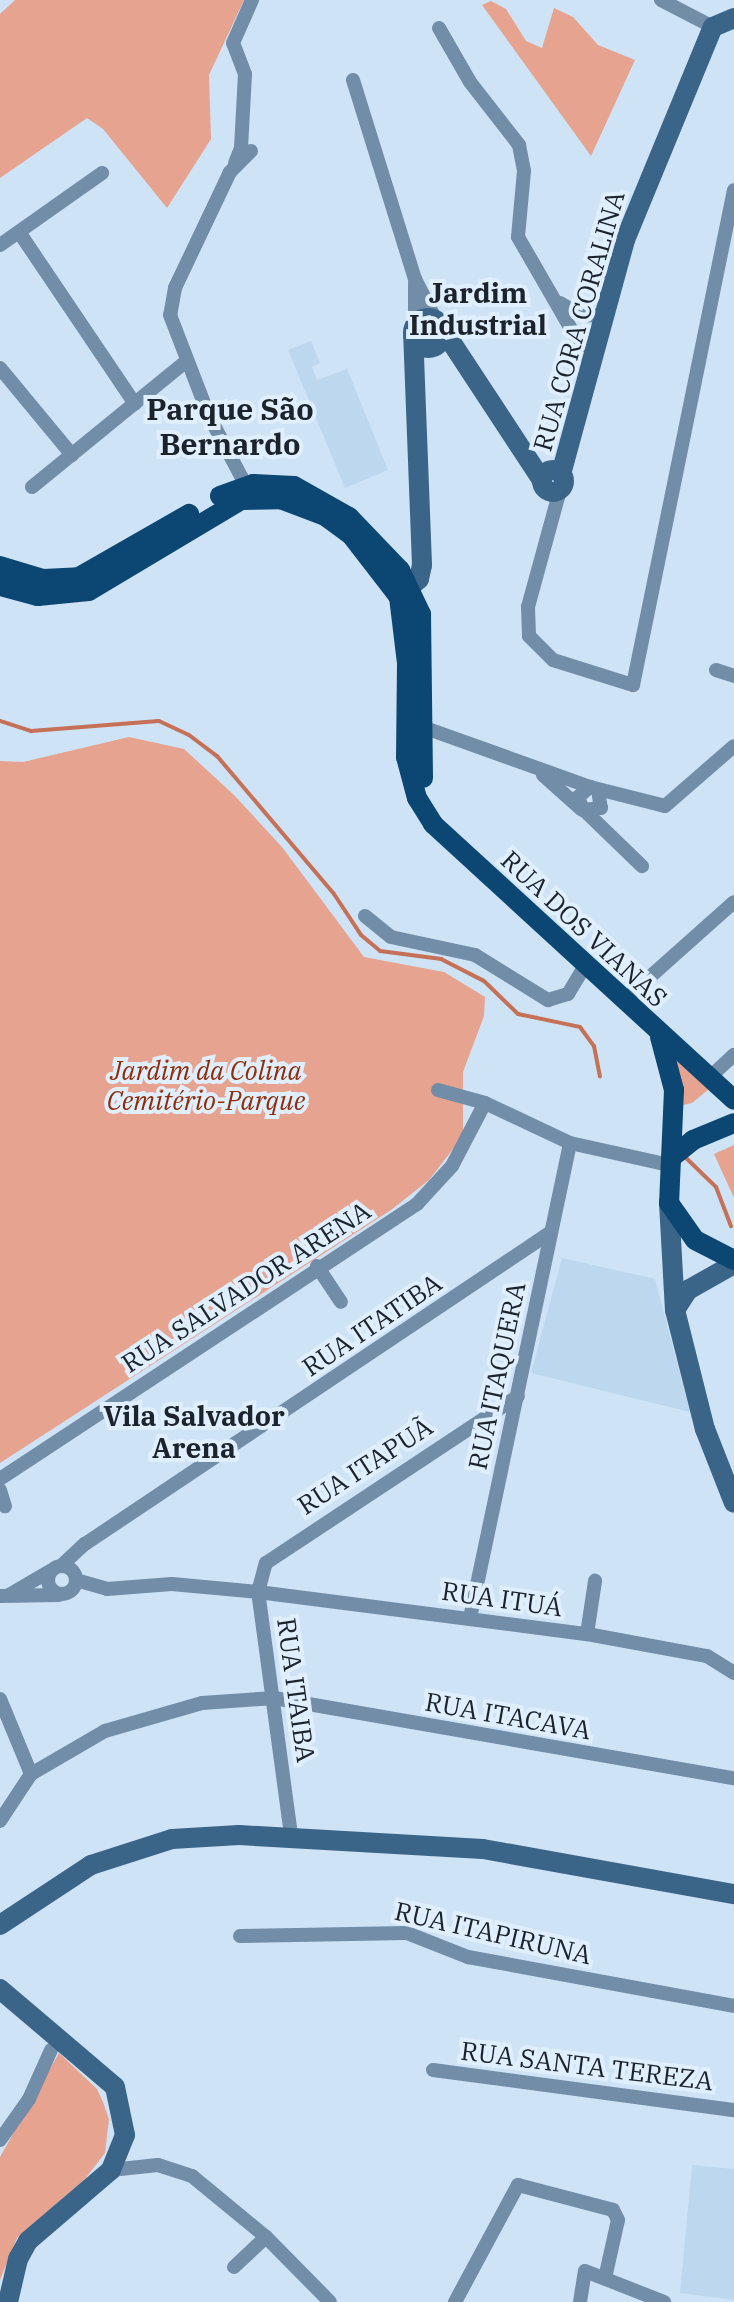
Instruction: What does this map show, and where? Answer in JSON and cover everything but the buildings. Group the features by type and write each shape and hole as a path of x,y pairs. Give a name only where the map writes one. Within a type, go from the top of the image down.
{"main road":[{"name":"RUA DOS VIANAS","path":"0,586 38,596 89,591 250,492 274,482 322,497 386,553 422,625 412,724 422,775 445,836 658,1033 673,1078 669,1203"},
{"name":"RUA DOS VIANAS","path":"0,566 43,579 79,577 215,497 250,492"},
{"path":"658,1033 734,1100"},
{"path":"670,1162 693,1140 734,1123"},
{"path":"669,1203 695,1240 734,1262"}],"street":[{"path":"250,492 185,362 172,328 171,301 241,148 245,74 233,43 252,0"},
{"path":"661,0 713,27 734,18"},
{"name":"RUA CORA CORALINA","path":"713,27 630,227 592,365 554,481 528,607 529,636 542,654 633,685 734,190"},
{"path":"439,28 470,82 519,145 524,171 518,237 592,365"},
{"path":"353,80 415,279 428,334 413,382 422,565 405,593"},
{"path":"232,170 251,151"},
{"path":"0,245 102,173"},
{"path":"19,232 135,404"},
{"path":"415,279 428,334 469,370 554,481"},
{"path":"554,299 580,315 604,316"},
{"path":"32,487 185,362"},
{"path":"0,368 72,455"},
{"path":"716,670 734,676"},
{"path":"412,724 536,770 665,806 734,746"},
{"path":"536,770 584,810 642,866"},
{"path":"584,810 603,804 594,788"},
{"path":"584,810 578,797 594,788"},
{"path":"624,1000 734,902"},
{"path":"365,916 391,937 475,955 548,1000 568,994 585,966"},
{"path":"709,1078 734,1055"},
{"path":"438,1090 485,1103 570,1143 670,1162"},
{"name":"RUA SALVADOR ARENA","path":"0,1479 431,1191 452,1166 485,1103"},
{"name":"RUA ITAQUERA","path":"470,1618 570,1143"},
{"name":"RUA DOS VIANAS","path":"669,1203 675,1310 705,1429 734,1503"},
{"name":"RUA ITATIBA","path":"4,1595 56,1568 85,1544 551,1232"},
{"path":"675,1310 688,1290 734,1262"},
{"path":"317,1266 341,1302"},
{"name":"RUA ITAPUÃ","path":"258,1592 274,1554 518,1396"},
{"path":"0,1490 5,1506"},
{"path":"56,1568 72,1569 68,1589 48,1585 56,1568"},
{"path":"587,1634 595,1581"},
{"name":"RUA ITAIBA","path":"68,1589 172,1584 258,1592 291,1835"},
{"path":"4,1595 68,1589"},
{"name":"RUA ITUÁ","path":"258,1592 587,1634 707,1656 734,1673"},
{"name":"RUA ITACAVA","path":"31,1774 105,1731 157,1712 202,1703 274,1698 734,1778"},
{"path":"0,1699 31,1774 0,1821"},
{"path":"0,1925 91,1865 141,1846 172,1839 291,1835 483,1849 734,1894"},
{"name":"RUA ITAPIRUNA","path":"240,1936 407,1933 468,1957 734,2006"},
{"path":"0,1989 115,2087 125,2135 111,2170 28,2241 18,2259 8,2302"},
{"path":"0,2140 29,2099 51,2050"},
{"name":"RUA SANTA TEREZA","path":"433,2070 734,2110"},
{"path":"111,2170 172,2167 217,2194 266,2237 330,2302"},
{"path":"455,2302 518,2185 607,2206 618,2220 605,2278"},
{"path":"234,2267 266,2237"},
{"path":"580,2302 585,2271 664,2302"}],"shaded area":[{"path":"311,341 320,363 312,367 317,380 347,369 388,470 345,488 288,350"},
{"path":"562,1258 655,1279 690,1412 531,1373"},
{"path":"692,2165 734,2169 734,2300 680,2293"}],"green space":[{"path":"15,0 244,0 209,75 211,139 167,208 103,129 87,118 0,178 0,14"},
{"path":"491,1 506,9 526,41 542,48 554,8 573,17 598,45 635,60 591,156 482,5"},
{"name":"Jardim da Colina Cemitério-Parque","path":"129,737 184,749 234,795 282,847 364,957 444,972 485,997 484,1016 463,1072 463,1136 429,1180 391,1210 0,1463 0,761 23,762"},
{"path":"673,1056 709,1089 692,1103 683,1105"},
{"path":"734,1145 734,1198 714,1154"},
{"path":"59,2053 97,2089 103,2102 109,2119 105,2153 85,2179 17,2238 0,2280 0,2157"}],"waterway":[{"path":"0,721 31,731 159,721 189,735 217,756 334,894 361,935 380,951 441,959 484,981 518,1014 580,1027 594,1046 600,1076"},
{"path":"685,1157 716,1187 731,1226"}],"district":[{"name":"Jardim Industrial","path":"478,309"},
{"name":"Parque São Bernardo","path":"230,426"},
{"name":"Vila Salvador Arena","path":"194,1432"}]}
